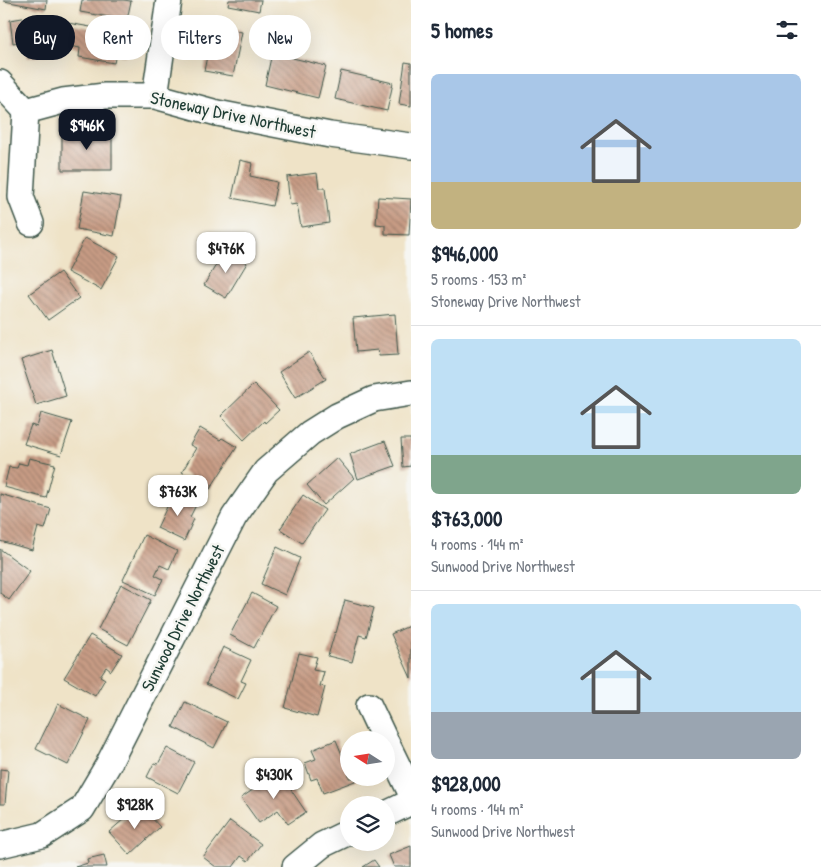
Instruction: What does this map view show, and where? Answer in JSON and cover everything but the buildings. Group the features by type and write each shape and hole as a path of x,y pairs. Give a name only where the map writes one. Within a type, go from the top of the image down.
{"street":[{"path":"155,96 169,0"},
{"path":"0,83 26,111 21,197 31,223"},
{"name":"Stoneway Drive Northwest","path":"26,111 63,102 105,96 155,96 226,115 330,135 411,146"},
{"name":"Sunwood Drive Northwest","path":"0,845 42,835 82,809 108,765 234,517 266,471 310,433 337,416 374,399 411,393"},
{"path":"369,706 381,731"},
{"path":"395,760 411,793"},
{"path":"395,810 411,802"},
{"path":"294,867 322,845 340,836"}]}
